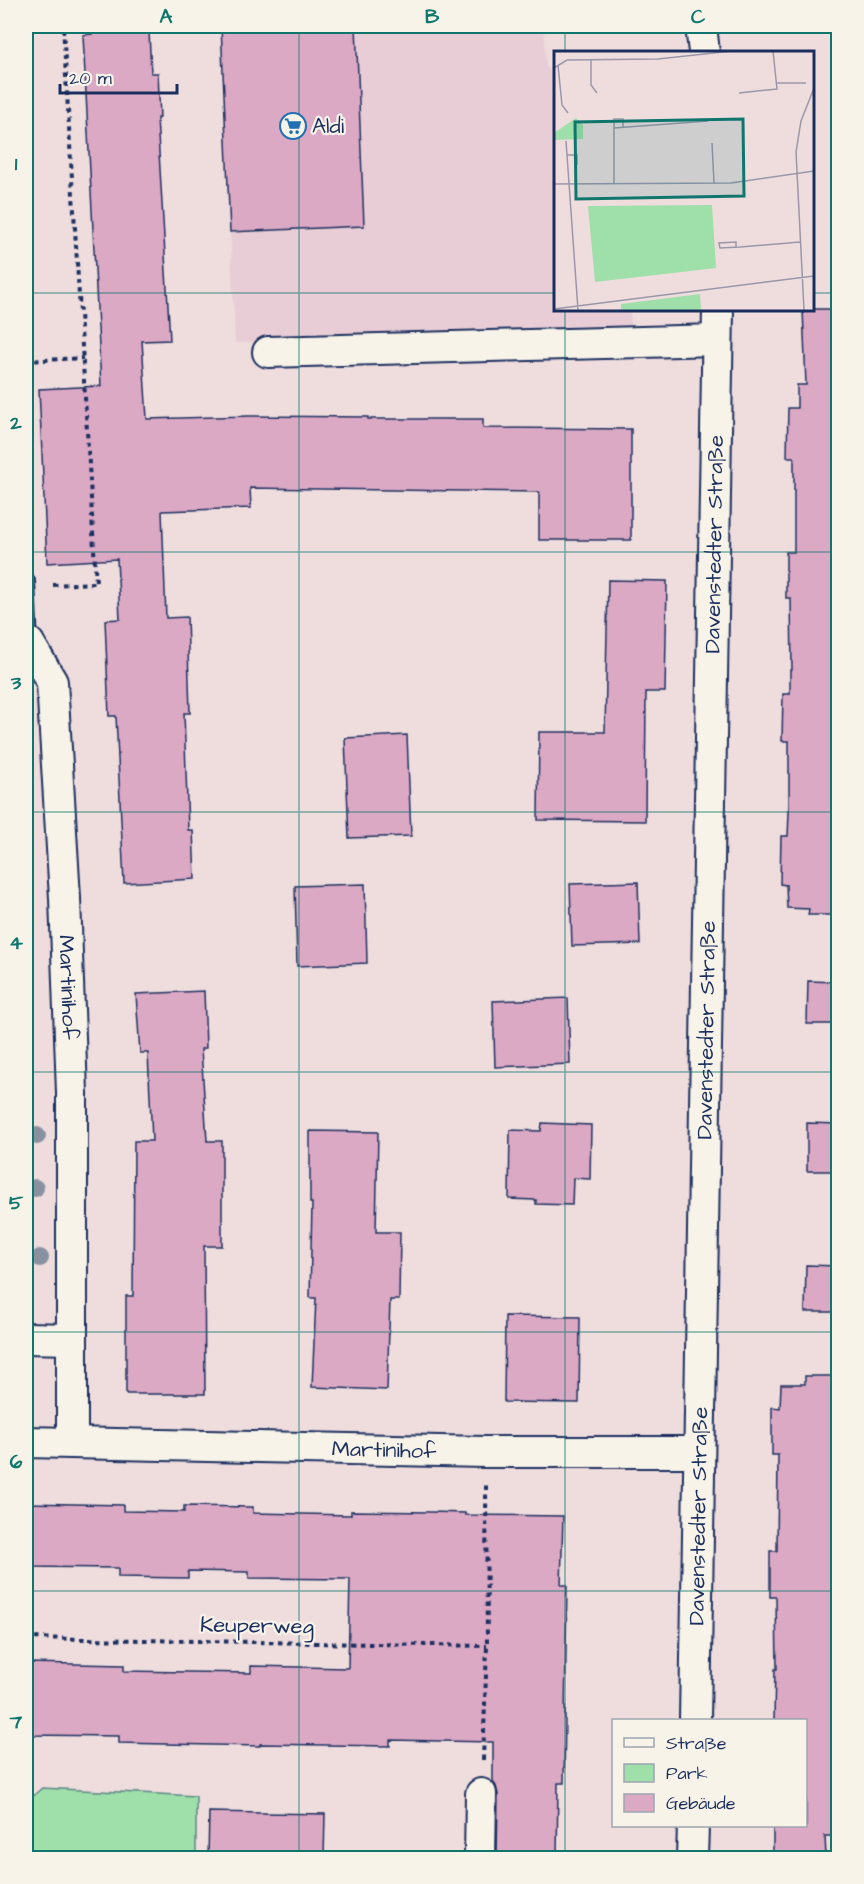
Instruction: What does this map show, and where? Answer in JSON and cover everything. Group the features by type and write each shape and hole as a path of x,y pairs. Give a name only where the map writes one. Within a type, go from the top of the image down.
{"street":[{"path":"701,26 704,51"},
{"name":"Davenstedter Straße","path":"694,1719 717,310"},
{"path":"268,352 717,340"},
{"name":"Martinihof","path":"28,643 52,682 65,898 72,1093 72,1442"},
{"path":"26,1338 71,1339"},
{"name":"Martinihof","path":"26,1442 485,1452 699,1452"},
{"path":"480,1858 481,1794"},
{"path":"692,1858 693,1827"}],"lane":[{"path":"26,584 28,643"}],"path":[{"path":"26,584 96,583 63,26"},
{"path":"26,361 83,358"},
{"path":"481,1794 487,1646 485,1452"},
{"name":"Keuperweg","path":"26,1638 487,1646"}],"shaded area":[{"path":"221,26 544,26 546,66 554,74 554,310 630,310 631,326 235,343"}],"green space":[{"path":"42,1788 196,1796 196,1858 26,1858 26,1802"}],"building":[{"path":"91,26 143,26 143,32 149,32 151,73 158,73 160,118 157,118 170,340 142,341 147,419 249,416 483,419 483,428 631,429 631,540 539,540 539,492 250,488 251,508 162,511 166,618 187,617 190,713 184,713 188,830 193,830 195,879 124,883 116,716 109,716 105,620 120,619 117,559 47,563 39,389 101,386 83,35 92,34"},
{"name":"Aldi","path":"221,26 356,26 364,226 230,232"},
{"path":"838,309 838,915 808,915 809,909 787,908 786,885 780,884 781,836 788,836 789,813 789,741 782,741 783,694 790,694 790,670 792,670 791,598 786,598 786,552 794,552 794,457 787,457 788,408 797,408 797,385 806,385 803,310"},
{"path":"608,580 667,581 665,692 646,692 645,821 538,820 539,732 605,732"},
{"path":"407,735 411,836 349,838 345,738"},
{"path":"638,882 640,944 572,946 570,884"},
{"path":"365,884 367,963 297,966 295,886"},
{"path":"808,981 838,982 838,1024 807,1024"},
{"path":"204,991 206,1048 201,1049 207,1141 222,1141 222,1246 204,1246 205,1394 126,1394 126,1296 133,1296 134,1141 152,1141 148,1053 140,1053 136,994"},
{"path":"568,998 570,1064 495,1067 493,1001"},
{"path":"542,1123 591,1125 590,1179 573,1178 572,1205 536,1204 536,1200 509,1199 510,1130 541,1131"},
{"path":"807,1123 838,1124 838,1171 807,1171"},
{"path":"310,1131 378,1132 376,1232 400,1232 399,1300 390,1300 387,1390 312,1387 316,1298 310,1298 312,1203 310,1203"},
{"path":"806,1265 838,1266 838,1312 805,1312"},
{"path":"505,1316 580,1317 579,1403 504,1402"},
{"path":"805,1376 838,1376 838,1836 825,1836 826,1858 773,1858 773,1827 807,1827 807,1719 774,1719 775,1669 777,1669 776,1597 770,1597 770,1551 777,1551 778,1455 772,1455 772,1407 780,1408 781,1384 805,1384"},
{"path":"26,1503 123,1505 123,1511 184,1512 184,1506 253,1507 253,1513 351,1515 351,1511 563,1516 561,1585 567,1585 564,1783 558,1783 557,1858 497,1858 498,1794 493,1782 493,1742 390,1740 390,1746 260,1744 260,1746 119,1743 119,1736 26,1735 26,1663 124,1665 124,1671 251,1673 251,1666 348,1668 350,1579 249,1578 249,1572 188,1571 188,1578 118,1577 118,1568 26,1567"},
{"path":"209,1812 325,1814 324,1858 208,1858"}],"place":[{"name":"Aldi","path":"293,126"}]}
